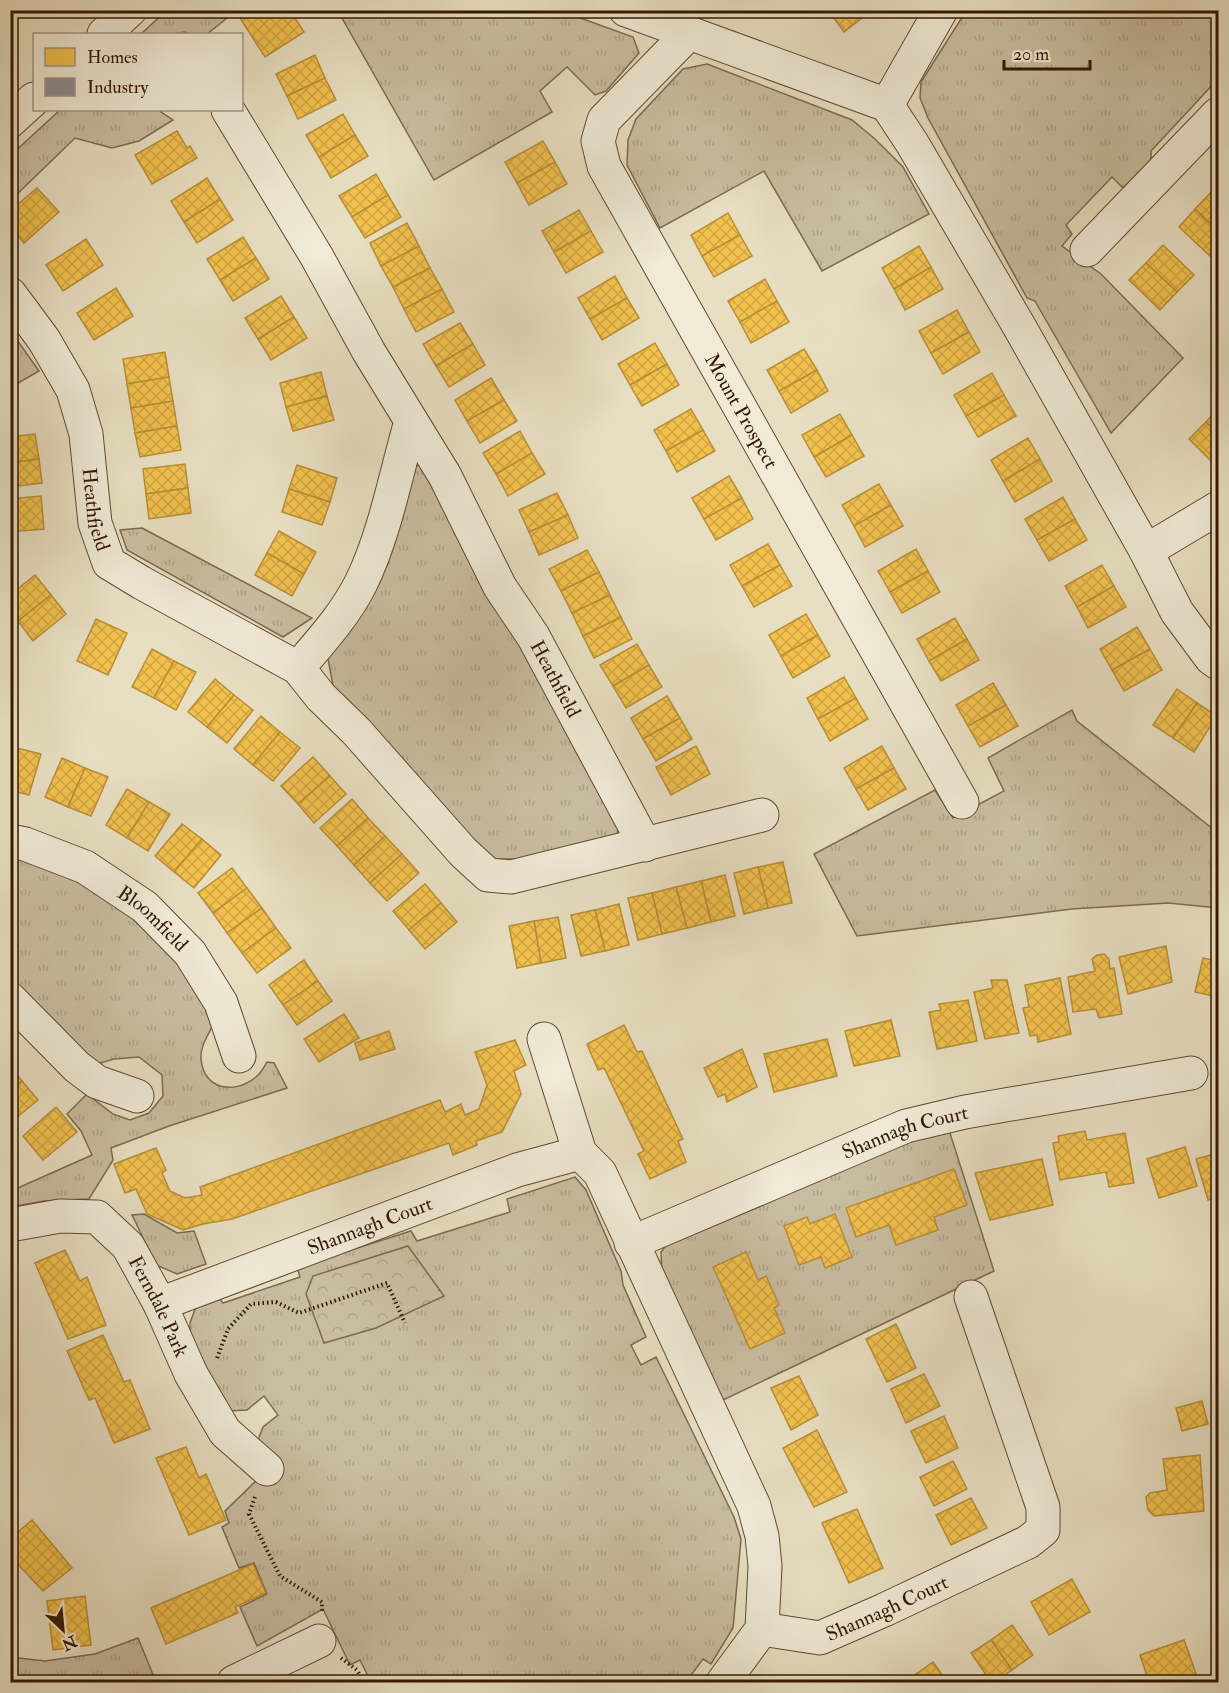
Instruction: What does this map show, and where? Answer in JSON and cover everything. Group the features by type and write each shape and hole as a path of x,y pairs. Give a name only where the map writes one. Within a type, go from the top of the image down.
{"street":[{"path":"105,33 130,10"},
{"path":"626,10 886,105 912,143 1019,326 1146,551 1177,612 1211,658 1218,663"},
{"path":"886,105 941,10"},
{"name":"Mount Prospect","path":"689,33 604,120 598,141 604,166 962,802"},
{"path":"10,121 33,100"},
{"name":"Heathfield","path":"229,111 317,257 369,352 445,476 500,586 533,636 645,845"},
{"path":"1087,250 1218,114"},
{"name":"Heathfield","path":"10,294 44,340 74,390 86,434 95,523 110,563 142,583 298,668 321,697 356,731 463,852 488,875 511,877 762,815"},
{"path":"298,668 338,621 361,583 379,537 411,421"},
{"path":"1146,551 1218,508"},
{"name":"Bloomfield","path":"10,841 25,844 85,867 145,907 190,953 221,1003 239,1056"},
{"path":"10,999 77,1067 97,1082 136,1096"},
{"path":"544,1039 580,1153 600,1173 754,1506 762,1536 765,1566 762,1629 723,1683"},
{"name":"Shannagh Court","path":"631,1243 906,1126 965,1112 1191,1073"},
{"name":"Shannagh Court","path":"160,1304 517,1170 580,1153"},
{"name":"Ferndale Park","path":"10,1225 60,1216 98,1217 128,1246 160,1304 191,1374 225,1432 267,1469"},
{"name":"Shannagh Court","path":"762,1629 820,1638 1028,1542 1043,1530 1043,1507 971,1297"},
{"path":"234,1683 319,1641"}],"path":[{"path":"191,1374 217,1358 228,1329 251,1304 276,1302 299,1313 387,1283 405,1323"},
{"path":"267,1469 249,1514 280,1576 322,1602 319,1641"}],"green space":[{"path":"167,10 236,10 208,33 142,33"},
{"path":"338,11 561,11 633,37 639,53 606,91 595,95 567,67 540,91 552,112 434,180"},
{"path":"966,11 1218,11 1218,79 1151,151 1151,161 1123,188 1112,177 1066,225 1072,234 1062,246 1101,274 1183,358 1111,433 1035,301 1027,298 928,118 920,98 921,82"},
{"path":"707,64 852,120 903,167 929,214 822,271 764,171 660,228 627,165 628,140 636,119 683,69"},
{"path":"59,111 160,111 173,120 139,141 112,148 75,138 11,200 11,155"},
{"path":"10,330 39,371 13,386 10,382"},
{"path":"421,464 529,655 619,824 617,834 526,859 492,859 334,691 328,659 344,632 409,469"},
{"path":"142,528 312,618 283,637 127,550 120,530"},
{"path":"1072,710 1077,721 1218,833 1218,908 1168,903 1072,909 857,936 814,854 935,790 953,818 1004,791 988,758"},
{"path":"11,854 90,886 125,910 176,962 198,989 214,1023 201,1054 203,1069 213,1083 229,1087 247,1083 258,1075 267,1062 274,1063 287,1088 169,1126 111,1148 113,1160 89,1199 44,1201 11,1207 11,1191 92,1155 81,1131 67,1114 87,1094 113,1114 130,1120 149,1113 163,1096 162,1075 139,1057 114,1059 94,1065 11,978"},
{"path":"948,1127 994,1271 723,1400 662,1278 661,1252 675,1234"},
{"path":"575,1177 586,1190 646,1337 631,1345 641,1365 656,1357 734,1517 741,1539 733,1628 711,1664 703,1659 686,1682 529,1682 513,1675 490,1682 371,1682 360,1660 350,1665 323,1609 257,1646 240,1607 267,1594 254,1563 239,1568 222,1527 229,1523 225,1511 256,1481 274,1473 258,1440 263,1427 278,1415 264,1396 247,1410 228,1411 190,1340 190,1323 198,1301 215,1293 223,1303 300,1277 297,1267 411,1231 417,1241 510,1212 507,1199"},
{"path":"144,1214 177,1233 194,1231 206,1264 177,1274 156,1265 132,1215"},
{"path":"408,1246 444,1296 376,1328 324,1343 306,1294 313,1276"},
{"path":"138,1638 156,1682 11,1682 11,1657 45,1661 95,1654"}],"building: Homes":[{"path":"252,10 273,10 275,14 279,10 290,10 304,32 265,57 240,18"},
{"path":"757,10 775,10 773,17"},
{"path":"828,10 858,10 863,17 844,32"},
{"path":"858,10 873,10 863,17"},
{"path":"315,55 325,78 287,96 276,74"},
{"path":"325,78 336,100 298,119 287,96"},
{"path":"343,114 355,135 319,157 306,135"},
{"path":"177,131 187,148 190,146 197,158 152,184 135,155"},
{"path":"355,135 368,156 331,178 319,157"},
{"path":"543,141 555,162 517,183 505,162"},
{"path":"555,162 567,184 529,205 517,183"},
{"path":"376,174 388,195 352,217 339,196"},
{"path":"207,178 220,199 184,222 171,201"},
{"path":"37,188 59,212 24,243 10,227 10,211"},
{"path":"1212,191 1218,197 1218,231 1195,209"},
{"path":"388,195 401,217 365,238 352,217"},
{"path":"220,199 233,220 197,243 184,222"},
{"path":"1195,209 1218,231 1218,247 1210,256 1179,227"},
{"path":"579,210 591,231 554,252 542,231"},
{"path":"728,213 740,235 702,256 691,235"},
{"path":"407,223 419,246 381,266 370,243"},
{"path":"591,231 603,252 566,273 554,252"},
{"path":"740,235 752,256 714,277 702,256"},
{"path":"243,237 256,258 220,280 207,259"},
{"path":"86,239 103,265 63,291 46,265"},
{"path":"1163,245 1194,275 1177,292 1146,263"},
{"path":"419,246 430,268 393,287 381,266"},
{"path":"919,246 931,267 894,289 882,268"},
{"path":"256,258 269,279 233,301 220,280"},
{"path":"1146,263 1177,292 1160,310 1129,280"},
{"path":"931,267 943,289 905,310 894,289"},
{"path":"430,268 442,289 404,309 393,287"},
{"path":"615,276 627,298 590,319 578,298"},
{"path":"765,279 777,301 740,322 728,301"},
{"path":"116,288 133,316 94,340 77,313"},
{"path":"442,289 454,312 416,332 404,309"},
{"path":"281,296 294,317 258,339 245,318"},
{"path":"627,298 639,318 602,340 590,319"},
{"path":"777,301 789,322 751,343 740,322"},
{"path":"957,310 969,332 931,353 919,331"},
{"path":"294,317 307,338 271,360 258,339"},
{"path":"460,323 473,344 436,366 423,344"},
{"path":"969,332 980,352 943,374 931,353"},
{"path":"655,343 667,364 630,385 618,364"},
{"path":"473,344 485,365 449,387 436,366"},
{"path":"804,349 817,370 779,391 767,370"},
{"path":"165,352 169,377 127,384 123,359"},
{"path":"667,364 679,385 642,406 630,385"},
{"path":"817,370 828,391 791,413 779,391"},
{"path":"321,372 327,396 286,407 280,383"},
{"path":"992,373 1004,395 966,416 954,395"},
{"path":"169,377 173,401 131,408 127,384"},
{"path":"491,378 504,400 467,421 455,400"},
{"path":"1004,395 1016,416 978,437 966,416"},
{"path":"327,396 334,420 293,431 286,407"},
{"path":"504,400 517,421 480,443 467,421"},
{"path":"173,401 177,426 135,433 131,408"},
{"path":"1218,408 1218,434 1206,422"},
{"path":"691,409 703,430 666,451 654,430"},
{"path":"840,414 852,435 814,457 802,435"},
{"path":"1206,422 1218,434 1218,468 1189,439"},
{"path":"177,426 181,450 140,457 135,433"},
{"path":"703,430 715,451 677,472 666,451"},
{"path":"520,431 532,453 496,474 483,453"},
{"path":"35,434 39,459 10,463 10,437"},
{"path":"852,435 864,456 826,477 814,457"},
{"path":"1028,438 1040,459 1003,481 991,460"},
{"path":"532,453 545,474 508,496 496,474"},
{"path":"39,459 42,483 10,487 10,463"},
{"path":"1040,459 1052,481 1015,502 1003,481"},
{"path":"185,464 188,488 146,494 143,469"},
{"path":"297,465 337,478 330,502 289,489"},
{"path":"729,476 742,498 704,519 692,498"},
{"path":"879,484 891,505 854,526 842,505"},
{"path":"188,488 191,513 149,519 146,494"},
{"path":"289,489 330,502 322,525 282,512"},
{"path":"557,493 568,515 529,532 519,510"},
{"path":"41,496 44,529 10,532 10,499"},
{"path":"1063,497 1075,519 1037,540 1025,519"},
{"path":"742,498 753,519 716,540 704,519"},
{"path":"891,505 903,526 865,547 854,526"},
{"path":"568,515 578,538 539,555 529,532"},
{"path":"1075,519 1087,540 1049,561 1037,540"},
{"path":"279,531 316,552 304,574 267,553"},
{"path":"768,544 780,565 742,586 730,565"},
{"path":"916,549 928,571 890,592 878,571"},
{"path":"587,550 599,572 561,591 549,569"},
{"path":"267,553 304,574 292,596 255,575"},
{"path":"780,565 792,586 754,607 742,586"},
{"path":"1102,565 1114,586 1077,607 1065,586"},
{"path":"928,571 940,592 902,613 890,592"},
{"path":"599,572 610,595 572,613 561,591"},
{"path":"35,575 51,595 18,621 10,612 10,595"},
{"path":"1114,586 1126,607 1088,628 1077,607"},
{"path":"51,595 66,614 33,641 18,621"},
{"path":"610,595 621,617 583,636 572,613"},
{"path":"806,614 818,635 781,656 769,635"},
{"path":"621,617 632,639 594,658 583,636"},
{"path":"955,618 967,639 929,661 917,639"},
{"path":"96,619 127,633 108,675 77,661"},
{"path":"1137,627 1150,649 1112,670 1100,649"},
{"path":"818,635 830,656 793,678 781,656"},
{"path":"967,639 979,660 941,681 929,661"},
{"path":"637,644 649,665 613,686 600,665"},
{"path":"152,649 174,661 154,698 132,687"},
{"path":"1150,649 1162,670 1124,691 1112,670"},
{"path":"174,661 196,672 176,710 154,698"},
{"path":"649,665 662,687 626,708 613,686"},
{"path":"844,677 856,698 818,719 807,698"},
{"path":"215,679 234,695 207,727 188,712"},
{"path":"993,683 1006,705 968,726 956,705"},
{"path":"1177,689 1197,703 1173,738 1153,725"},
{"path":"234,695 253,710 227,743 207,727"},
{"path":"667,696 680,718 643,739 631,718"},
{"path":"856,698 868,719 830,741 818,719"},
{"path":"1197,703 1217,716 1194,752 1173,738"},
{"path":"1006,705 1018,726 980,747 968,726"},
{"path":"261,716 280,732 253,765 234,749"},
{"path":"680,718 692,739 656,761 643,739"},
{"path":"280,732 300,748 273,781 253,765"},
{"path":"10,746 17,748 10,769"},
{"path":"696,746 710,774 671,795 656,767"},
{"path":"882,746 894,768 856,789 844,768"},
{"path":"17,748 41,754 29,795 10,790 10,769"},
{"path":"1218,754 1218,767 1212,763"},
{"path":"313,757 330,776 298,804 281,786"},
{"path":"62,758 85,768 68,807 45,797"},
{"path":"85,768 108,777 91,816 68,807"},
{"path":"894,768 906,789 868,810 856,789"},
{"path":"330,776 346,794 314,823 298,804"},
{"path":"127,789 149,802 127,838 106,825"},
{"path":"352,799 368,818 337,846 320,828"},
{"path":"149,802 170,814 148,851 127,838"},
{"path":"368,818 385,836 354,865 337,846"},
{"path":"182,824 202,839 174,872 155,856"},
{"path":"385,836 402,854 370,883 354,865"},
{"path":"202,839 221,855 194,888 174,872"},
{"path":"402,854 419,873 387,901 370,883"},
{"path":"783,862 792,903 768,908 758,867"},
{"path":"758,867 768,908 744,914 734,873"},
{"path":"232,868 247,888 213,913 198,893"},
{"path":"725,875 735,916 711,922 701,881"},
{"path":"701,881 711,922 687,928 676,887"},
{"path":"425,884 441,903 409,930 393,911"},
{"path":"676,887 687,928 662,934 652,893"},
{"path":"247,888 262,908 227,933 213,913"},
{"path":"652,893 662,934 638,940 628,898"},
{"path":"441,903 457,922 425,949 409,930"},
{"path":"619,904 629,945 605,951 595,910"},
{"path":"262,908 276,928 242,953 227,933"},
{"path":"595,910 605,951 581,956 571,915"},
{"path":"558,917 566,958 541,963 534,921"},
{"path":"534,921 541,963 517,968 509,926"},
{"path":"276,928 291,948 257,973 242,953"},
{"path":"1166,946 1172,982 1128,994 1119,957"},
{"path":"1104,954 1109,959 1110,969 1114,968 1122,1014 1099,1018 1096,1009 1073,1012 1068,977 1095,971 1092,959"},
{"path":"1203,958 1218,961 1218,997 1195,992"},
{"path":"304,960 318,981 283,1005 269,985"},
{"path":"1060,978 1071,1034 1038,1042 1037,1035 1030,1036 1023,1008 1029,1007 1025,985"},
{"path":"991,980 1007,980 1019,1033 985,1039 974,992 993,988"},
{"path":"318,981 332,1001 297,1025 283,1005"},
{"path":"968,1000 977,1041 937,1049 929,1012 941,1010 939,1004"},
{"path":"344,1014 359,1038 319,1062 304,1039"},
{"path":"891,1020 900,1056 854,1066 845,1031"},
{"path":"624,1025 637,1052 642,1051 683,1139 678,1141 686,1162 650,1179 638,1154 644,1151 604,1068 598,1070 587,1044"},
{"path":"389,1031 395,1049 360,1060 355,1043"},
{"path":"827,1039 837,1076 774,1092 764,1054"},
{"path":"515,1040 526,1065 514,1071 521,1094 502,1132 476,1141 477,1145 453,1155 449,1143 232,1219 183,1230 147,1214 136,1189 125,1193 114,1164 156,1148 166,1170 162,1173 170,1191 185,1198 202,1195 200,1187 440,1100 445,1112 461,1104 465,1115 479,1109 487,1085 475,1052"},
{"path":"742,1049 757,1087 727,1102 725,1094 718,1097 704,1068"},
{"path":"10,1068 22,1081 10,1091"},
{"path":"22,1081 38,1100 10,1123 10,1091"},
{"path":"56,1107 77,1132 43,1160 23,1136"},
{"path":"1085,1131 1087,1140 1125,1133 1134,1183 1109,1187 1106,1172 1060,1180 1053,1143 1059,1142 1058,1136"},
{"path":"1185,1147 1197,1186 1159,1198 1147,1159"},
{"path":"1218,1153 1218,1197 1208,1200 1196,1159"},
{"path":"1042,1159 1053,1205 990,1220 975,1173"},
{"path":"954,1169 967,1205 934,1217 938,1230 896,1245 889,1225 856,1237 846,1208"},
{"path":"835,1214 852,1257 825,1268 821,1257 799,1265 784,1226 807,1217 810,1224"},
{"path":"65,1250 80,1281 87,1277 106,1325 68,1339 35,1263"},
{"path":"746,1252 758,1280 766,1276 779,1305 774,1308 785,1333 750,1349 713,1267"},
{"path":"896,1324 916,1368 887,1382 866,1339"},
{"path":"103,1335 124,1382 130,1380 150,1429 114,1443 95,1398 89,1400 67,1351"},
{"path":"924,1374 940,1406 906,1423 891,1389"},
{"path":"799,1376 818,1415 791,1430 771,1388"},
{"path":"1202,1401 1208,1424 1182,1431 1176,1408"},
{"path":"944,1416 958,1448 926,1463 911,1431"},
{"path":"817,1430 847,1492 814,1507 783,1448"},
{"path":"186,1447 199,1478 206,1474 226,1520 189,1535 156,1458"},
{"path":"1200,1455 1204,1511 1154,1516 1148,1510 1146,1497 1150,1493 1167,1490 1163,1459"},
{"path":"953,1461 967,1489 934,1506 920,1477"},
{"path":"971,1498 987,1528 951,1545 936,1515"},
{"path":"857,1509 883,1568 849,1583 822,1523"},
{"path":"32,1520 72,1568 43,1591 10,1556 10,1539"},
{"path":"253,1564 266,1593 235,1607 238,1613 166,1644 151,1608"},
{"path":"1072,1579 1090,1612 1049,1635 1031,1602"},
{"path":"85,1596 91,1645 53,1650 47,1601"},
{"path":"1012,1625 1033,1655 1012,1670 991,1640"},
{"path":"991,1640 1012,1670 994,1682 991,1682 971,1653"},
{"path":"1184,1640 1199,1682 1149,1682 1140,1655"},
{"path":"933,1662 947,1682 916,1682 912,1677"},
{"path":"912,1677 916,1682 903,1682"}],"building: Industry":[{"path":"10,10 20,10 10,19"}]}
